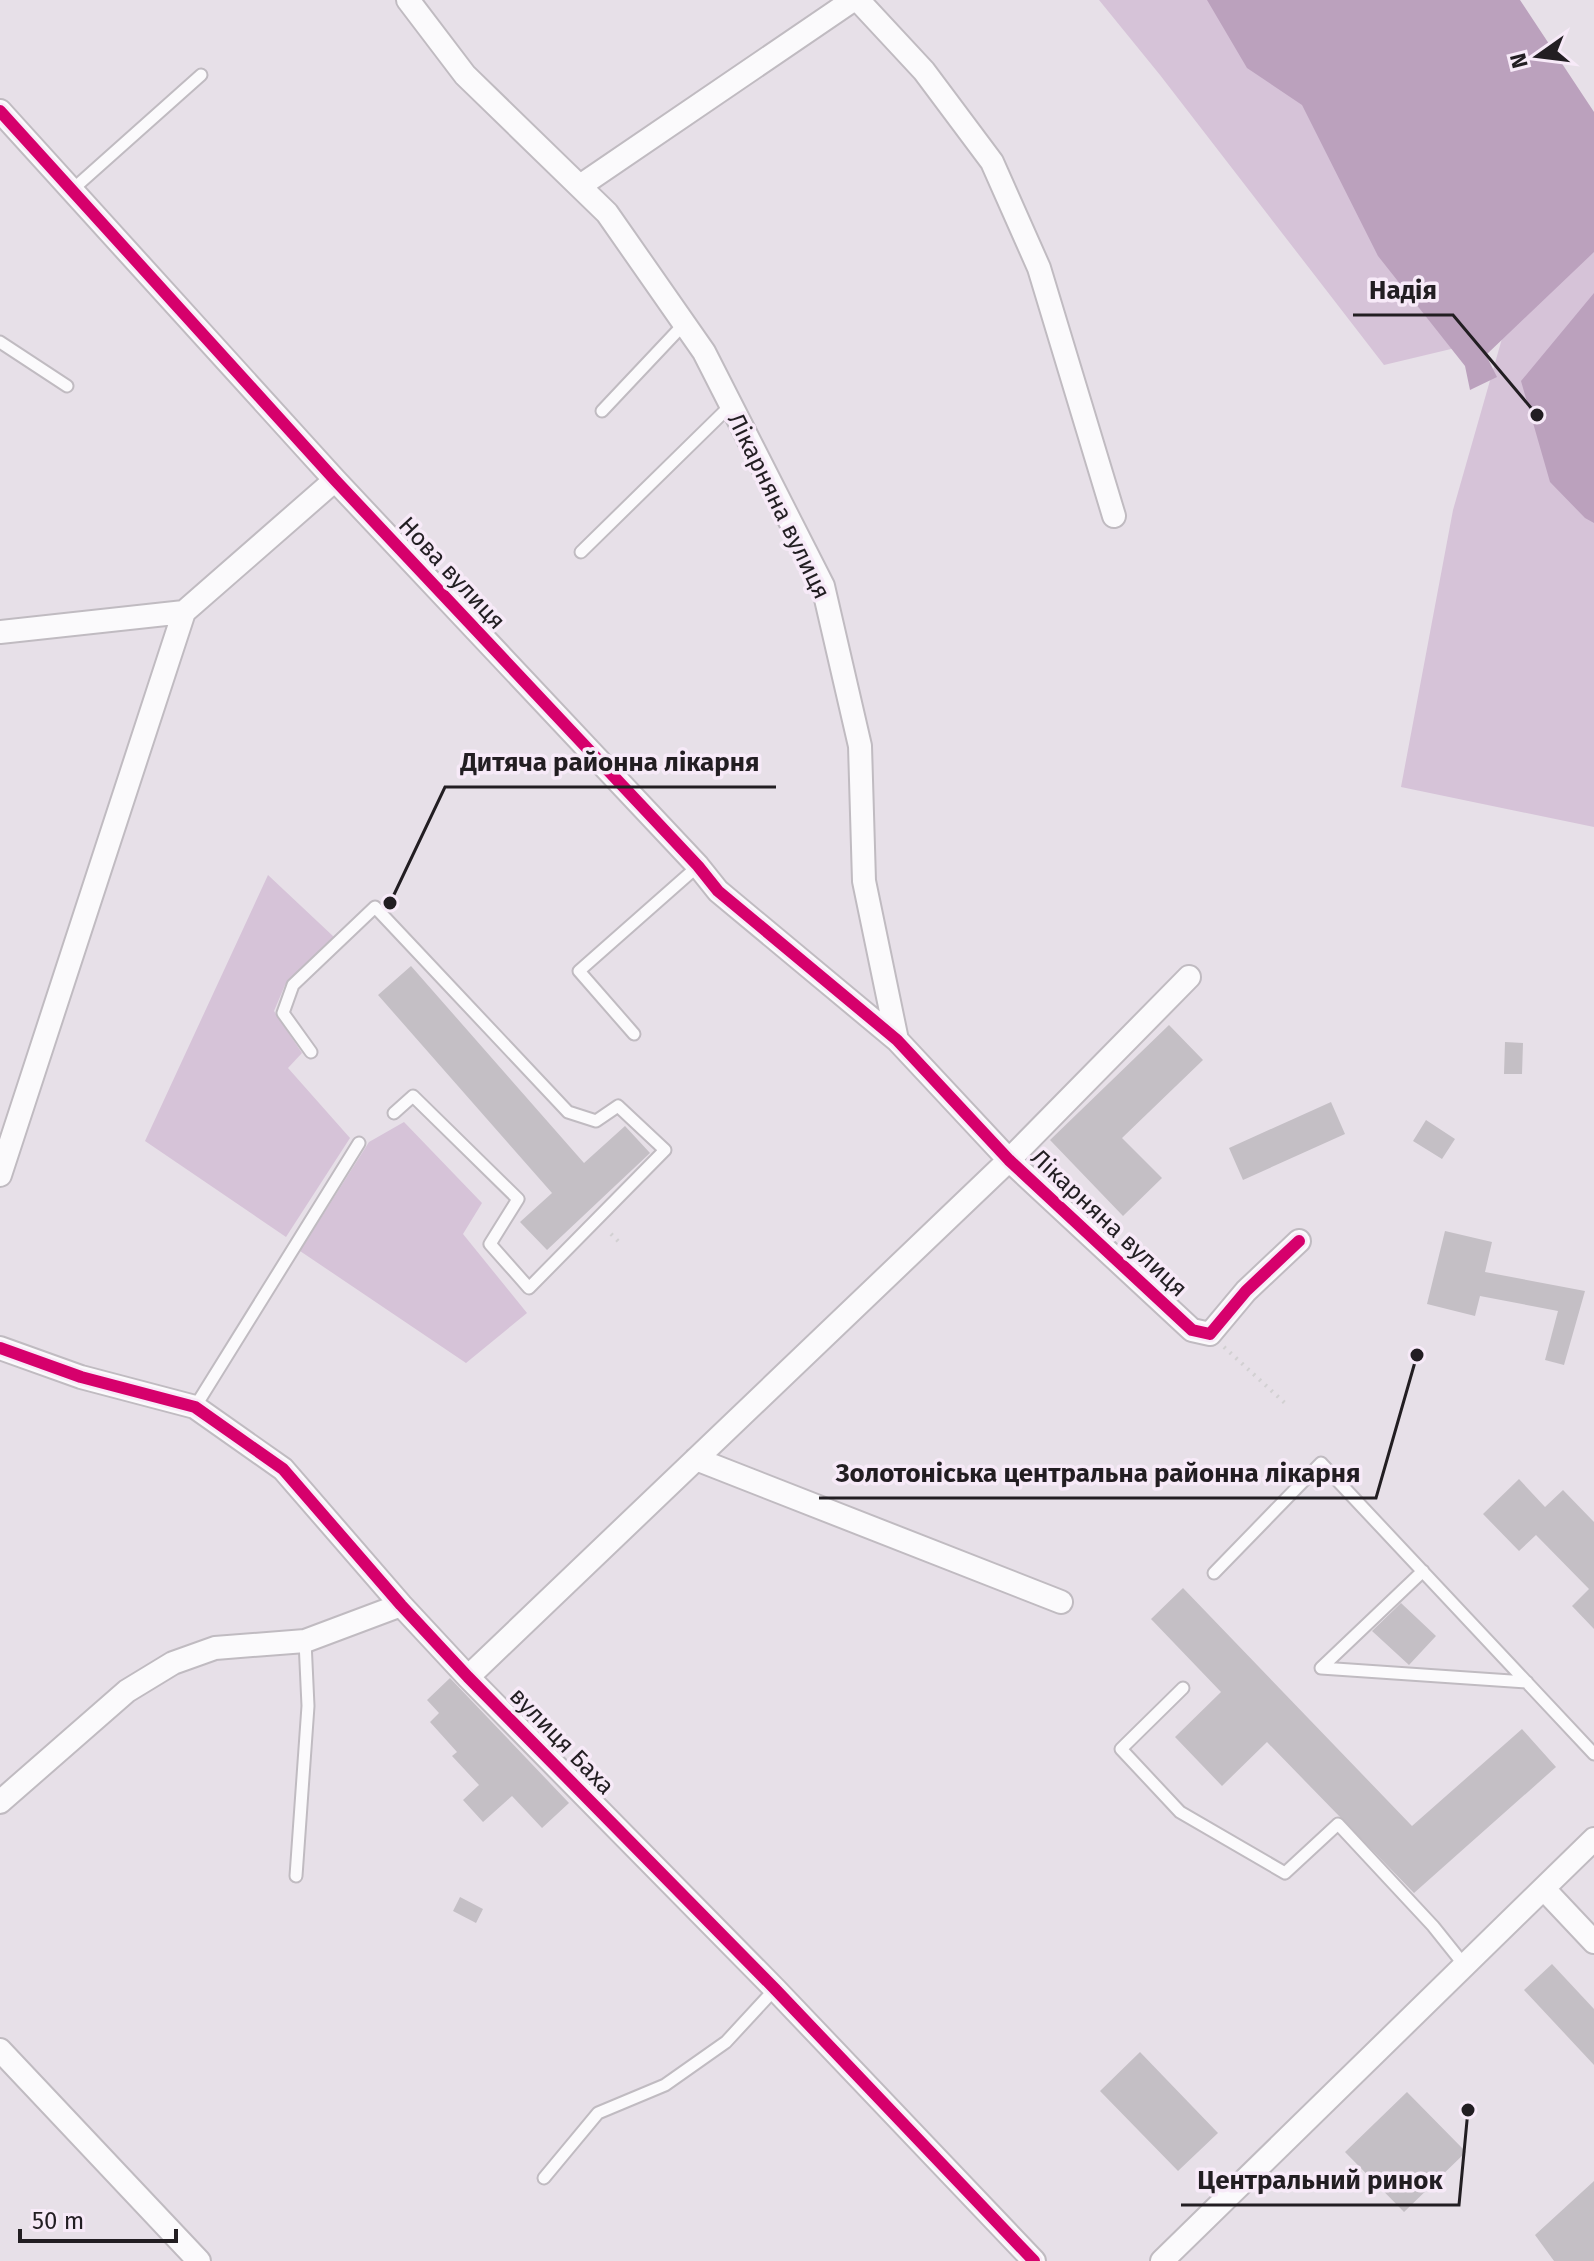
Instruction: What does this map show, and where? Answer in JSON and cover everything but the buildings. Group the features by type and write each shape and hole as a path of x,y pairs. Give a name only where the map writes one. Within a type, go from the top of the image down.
{"street":[{"name":"Лікарняна вулиця","path":"408,0 465,75 607,213 704,352 823,586 860,746 864,881 897,1040 1009,1160 1192,1330 1210,1334"},
{"path":"580,186 856,0 924,71 992,162 1039,268 1114,516"},
{"name":"Нова вулиця","path":"0,111 335,480 698,866 718,891 897,1040"},
{"path":"0,1175 8,1125 184,612 335,480"},
{"path":"0,632 184,612"},
{"path":"468,1677 1009,1160 1189,977"},
{"path":"1210,1334 1246,1291 1299,1241"},
{"name":"вулиця Баха","path":"0,1348 81,1377 195,1407 283,1469 468,1677 775,1989 1034,2261"},
{"path":"696,1459 1061,1602"},
{"path":"0,1802 127,1691 173,1663 215,1648 305,1641 401,1605"},
{"path":"1162,2261 1594,1839"},
{"path":"1544,1889 1594,1942"},
{"path":"0,2050 199,2261"}],"lane":[{"path":"72,190 201,75"},
{"path":"602,411 684,324"},
{"path":"0,342 67,386"},
{"path":"581,552 731,405"},
{"path":"634,1034 579,971 698,866"},
{"path":"311,1052 283,1013 293,985 375,907 568,1112 596,1121 618,1106 665,1150 529,1288 490,1244 518,1199 413,1096 394,1113"},
{"path":"195,1407 359,1143"},
{"path":"1214,1573 1321,1463 1594,1754"},
{"path":"1423,1571 1321,1668 1527,1682"},
{"path":"296,1876 308,1706 305,1641"},
{"path":"1183,1688 1121,1749 1180,1812 1285,1873 1338,1824 1433,1926 1465,1966"},
{"path":"544,2178 598,2113 665,2085 726,2042 775,1989"}],"path":[{"path":"611,1234 621,1244"},
{"path":"1210,1334 1287,1405"}],"shaded area":[{"path":"1099,0 1513,0 1500,301 1451,349 1384,365"},
{"path":"1207,0 1520,0 1594,112 1594,252 1486,355 1497,377 1470,390 1465,366 1378,256 1302,105 1247,68"},
{"path":"1594,179 1594,827 1401,787 1453,510 1507,321"},
{"path":"1594,293 1594,523 1585,518 1550,482 1521,381"},
{"path":"268,875 334,937 285,985 274,1011 302,1053 288,1068 350,1138 286,1237 145,1141"},
{"path":"404,1122 482,1203 463,1234 527,1313 466,1363 300,1251 369,1142"}],"cycle path":[{"path":"0,111 335,480 698,866 718,891 897,1040 1009,1160 1192,1330 1210,1334 1246,1291 1299,1241"},
{"path":"0,1348 81,1377 195,1407 283,1469 468,1677 775,1989 1034,2261"}],"place":[{"name":"Надія","path":"1537,415"},
{"name":"Дитяча районна лікарня","path":"390,903"},
{"name":"Золотоніська центральна районна лікарня","path":"1417,1355"},
{"name":"Центральний ринок","path":"1468,2110"}]}
